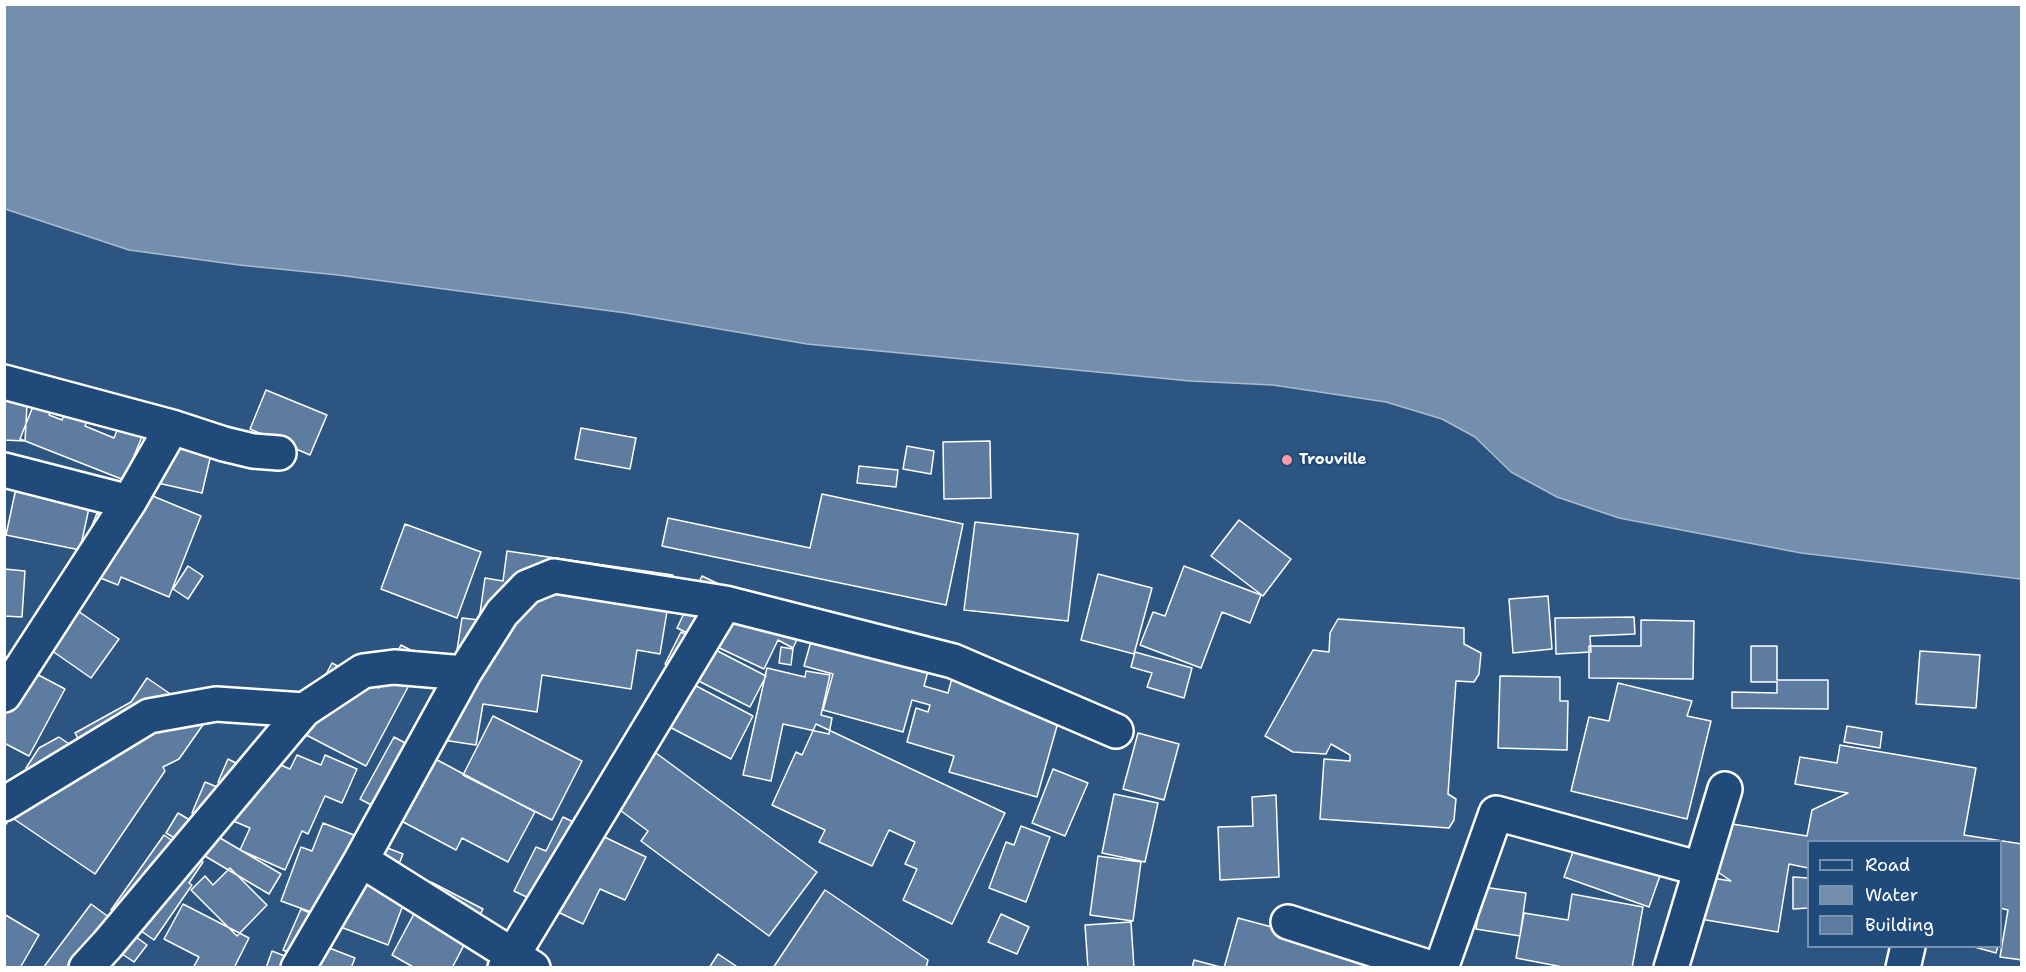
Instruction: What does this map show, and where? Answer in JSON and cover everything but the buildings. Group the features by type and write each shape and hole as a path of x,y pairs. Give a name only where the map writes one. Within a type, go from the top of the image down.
{"street":[{"path":"4,382 172,427 224,444 253,451 279,453"},
{"path":"5,695 129,502 172,427"},
{"path":"4,470 129,502"},
{"path":"298,968 361,860 464,673 502,613 527,587 554,576 725,603 953,661 1116,731"},
{"path":"361,860 517,963 725,603"},
{"path":"86,968 304,710 363,671 394,667 464,673"},
{"path":"4,804 149,716 216,704 304,710"},
{"path":"1671,968 1725,789"},
{"path":"1441,968 1496,813 1701,869"},
{"path":"1288,922 1431,968"},
{"path":"1903,968 1908,948"}],"water":[{"path":"5,4 2021,5 2021,579 1801,553 1619,518 1557,497 1511,472 1475,437 1442,419 1386,402 1273,385 1190,381 807,344 626,313 129,250 5,209"}],"place":[{"name":"Trouville","path":"1287,460"}]}
